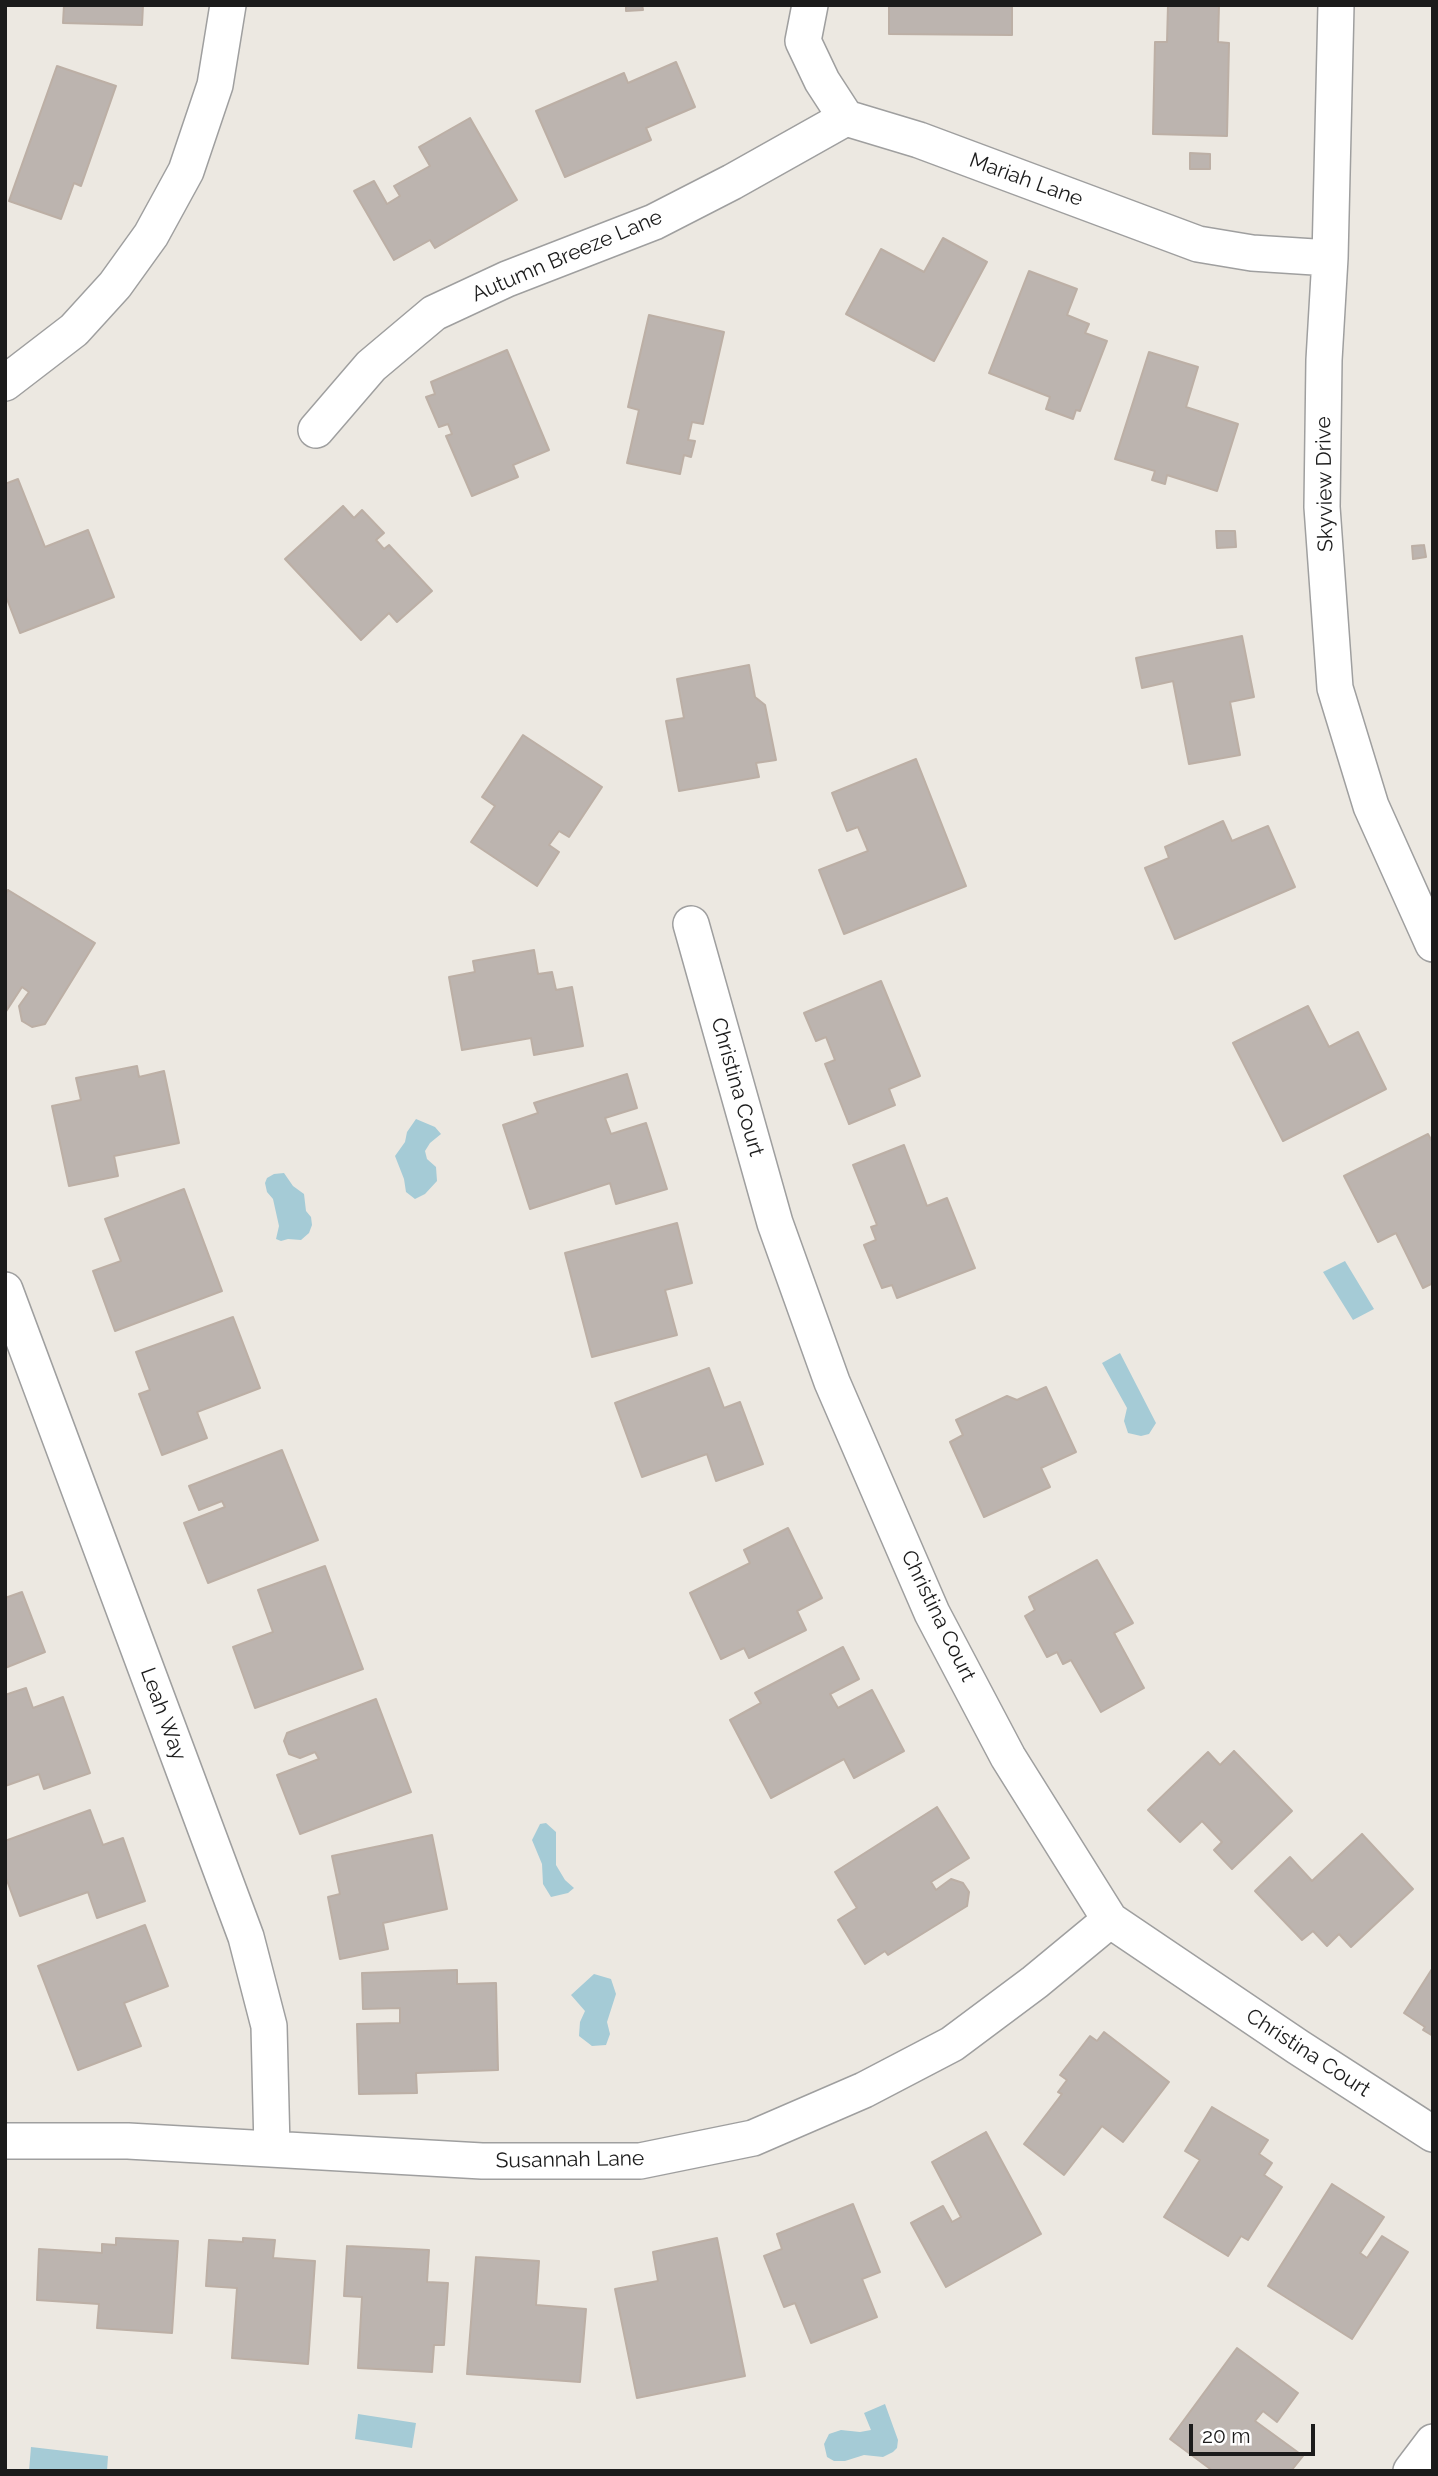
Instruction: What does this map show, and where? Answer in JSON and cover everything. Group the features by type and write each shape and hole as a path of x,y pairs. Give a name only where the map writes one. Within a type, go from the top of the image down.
{"street":[{"path":"5,383 74,330 115,285 151,235 186,171 203,122 215,85 228,5"},
{"path":"810,5 803,41 822,81 846,118"},
{"name":"Skyview Drive","path":"1336,5 1330,258 1324,359 1322,507 1335,688 1371,806 1433,944"},
{"name":"Mariah Lane","path":"846,118 919,140 1198,244 1252,253 1330,258"},
{"name":"Autumn Breeze Lane","path":"316,430 371,366 434,313 507,279 654,222 846,118"},
{"name":"Christina Court","path":"691,924 775,1223 832,1382 932,1613 1008,1757 1110,1920 1433,2134"},
{"name":"Leah Way","path":"5,1290 246,1937 269,2026 272,2148"},
{"name":"Susannah Lane","path":"5,2141 128,2141 482,2161 640,2161 753,2138 864,2090 951,2044 1035,1982 1110,1920"},
{"path":"1411,2471 1433,2442"}],"water":[{"path":"416,1119 435,1127 441,1134 425,1151 427,1159 436,1167 437,1181 425,1194 415,1199 406,1192 395,1156"},
{"path":"284,1173 293,1186 304,1194 306,1211 311,1217 309,1233 301,1240 276,1239 279,1226 273,1199 267,1192 265,1183 267,1178 274,1174"},
{"path":"1345,1261 1374,1309 1353,1320 1323,1272"},
{"path":"1120,1353 1156,1423 1149,1434 1141,1436 1128,1433 1124,1421 1127,1408 1102,1363"},
{"path":"546,1823 556,1832 556,1865 565,1880 574,1888 568,1893 551,1897 543,1884 542,1864 532,1840 540,1824"},
{"path":"594,1974 611,1979 616,1994 607,2022 610,2034 606,2045 592,2046 579,2036 580,2022 585,2011 571,1995"},
{"path":"885,2404 898,2440 897,2448 893,2452 883,2457 864,2455 845,2461 834,2461 827,2457 824,2444 829,2434 841,2430 871,2430 864,2413"},
{"path":"358,2414 416,2423 412,2448 355,2439"},
{"path":"31,2447 108,2456 107,2471 29,2471"}],"building":[{"path":"64,5 143,5 142,25 63,23"},
{"path":"626,5 642,5 643,10 626,11"},
{"path":"889,5 1012,5 1012,35 889,34"},
{"path":"1168,5 1219,5 1218,42 1229,43 1227,136 1153,134 1155,42 1167,42"},
{"path":"676,62 695,107 646,128 651,140 565,177 536,111 624,73 628,83"},
{"path":"57,66 116,86 81,186 74,183 61,219 9,201"},
{"path":"470,118 517,200 435,248 430,240 394,260 354,191 374,181 387,204 400,196 394,186 430,166 419,147"},
{"path":"1190,153 1210,154 1210,169 1190,169"},
{"path":"943,238 987,262 934,361 846,314 881,249 924,272"},
{"path":"1029,271 1077,289 1067,315 1089,324 1085,333 1107,341 1080,411 1076,410 1073,419 1046,409 1050,397 989,373"},
{"path":"649,315 724,332 703,424 692,422 688,440 695,441 691,457 684,455 680,474 627,463 639,410 628,407"},
{"path":"507,350 549,450 513,465 518,477 472,496 446,436 452,434 448,424 439,427 426,397 435,394 431,382"},
{"path":"1149,352 1198,367 1186,407 1238,424 1217,491 1167,475 1165,484 1152,480 1155,471 1115,459"},
{"path":"18,479 45,547 88,530 114,597 20,633 5,594 5,484"},
{"path":"343,506 354,518 362,510 384,533 376,540 384,549 389,545 432,591 397,622 389,613 361,640 285,559"},
{"path":"1216,531 1235,531 1236,547 1217,548"},
{"path":"1424,545 1426,557 1413,559 1412,546"},
{"path":"1242,636 1254,697 1230,702 1240,755 1189,764 1173,681 1142,688 1136,658"},
{"path":"749,665 755,697 765,705 776,760 756,763 759,777 679,791 666,721 684,718 677,679"},
{"path":"523,735 602,787 569,837 559,831 549,845 559,852 537,886 471,842 495,806 482,797"},
{"path":"916,759 966,886 844,934 819,870 868,851 858,827 847,831 832,793"},
{"path":"1223,821 1232,841 1268,826 1295,887 1175,939 1145,868 1169,858 1165,847"},
{"path":"8,890 95,943 45,1024 32,1027 22,1021 19,1006 29,992 22,987 5,1013 5,896"},
{"path":"534,950 538,974 552,972 556,990 572,987 583,1046 534,1055 531,1038 462,1050 449,977 475,972 473,961"},
{"path":"881,981 920,1076 889,1089 895,1105 849,1124 825,1064 835,1060 826,1037 816,1041 804,1013"},
{"path":"1308,1006 1329,1047 1358,1032 1386,1089 1283,1141 1233,1043"},
{"path":"137,1066 139,1077 164,1071 179,1143 114,1156 118,1176 69,1186 52,1106 81,1100 76,1078"},
{"path":"627,1074 637,1108 605,1118 611,1134 646,1123 667,1189 616,1204 610,1183 530,1209 503,1125 538,1113 534,1103"},
{"path":"1428,1134 1433,1143 1433,1283 1423,1288 1396,1233 1378,1242 1344,1176"},
{"path":"904,1145 927,1206 947,1198 975,1268 897,1298 892,1285 882,1288 864,1245 876,1240 871,1227 877,1225 853,1165"},
{"path":"184,1189 222,1291 115,1331 93,1271 121,1261 105,1219"},
{"path":"677,1223 692,1283 665,1290 677,1335 592,1357 565,1253"},
{"path":"233,1317 260,1388 197,1412 207,1438 162,1455 139,1394 150,1390 136,1352"},
{"path":"709,1368 724,1408 740,1402 763,1464 716,1481 707,1454 642,1477 615,1403"},
{"path":"1046,1387 1076,1452 1041,1468 1050,1487 984,1517 950,1442 963,1435 956,1420 1007,1396 1017,1400"},
{"path":"282,1450 318,1540 208,1583 184,1523 225,1507 222,1501 199,1510 189,1486"},
{"path":"788,1528 822,1598 797,1611 806,1630 749,1658 744,1648 721,1659 690,1593 750,1563 744,1550"},
{"path":"1097,1560 1133,1623 1114,1633 1144,1688 1101,1712 1071,1660 1063,1664 1057,1652 1047,1657 1025,1616 1035,1610 1029,1597"},
{"path":"325,1566 363,1669 255,1708 233,1647 273,1632 258,1590"},
{"path":"22,1592 45,1652 5,1668 5,1598"},
{"path":"843,1647 859,1679 830,1694 838,1708 872,1690 904,1751 854,1778 844,1759 771,1798 730,1720 761,1703 755,1693"},
{"path":"26,1688 33,1708 63,1697 90,1773 44,1789 39,1774 5,1786 5,1695"},
{"path":"376,1699 411,1792 300,1834 277,1775 319,1759 315,1752 300,1758 289,1754 284,1741 287,1733"},
{"path":"1234,1751 1292,1811 1232,1869 1214,1850 1222,1842 1202,1821 1180,1842 1148,1810 1208,1752 1220,1765"},
{"path":"937,1807 969,1858 931,1882 936,1890 951,1879 963,1883 969,1892 967,1906 888,1955 885,1951 865,1964 838,1920 857,1908 835,1872"},
{"path":"90,1810 103,1845 123,1838 145,1901 97,1918 88,1892 20,1916 5,1875 5,1841"},
{"path":"1362,1834 1413,1889 1351,1947 1339,1934 1327,1946 1313,1931 1302,1940 1255,1891 1290,1857 1312,1881"},
{"path":"432,1835 447,1909 383,1923 388,1949 340,1959 328,1897 340,1894 332,1856"},
{"path":"145,1925 168,1986 124,2003 141,2046 78,2070 38,1966"},
{"path":"1433,1969 1433,2036 1404,2013"},
{"path":"457,1970 457,1984 496,1983 498,2070 416,2073 417,2093 359,2094 357,2024 400,2023 400,2008 363,2009 362,1973"},
{"path":"1104,2032 1169,2082 1123,2142 1102,2126 1064,2175 1024,2144 1062,2094 1058,2092 1067,2080 1060,2075 1090,2036 1097,2041"},
{"path":"1212,2107 1268,2140 1259,2154 1272,2163 1264,2175 1282,2187 1248,2240 1241,2236 1228,2256 1164,2217 1200,2160 1185,2151"},
{"path":"986,2132 1041,2234 946,2287 911,2223 943,2206 952,2222 961,2217 932,2162"},
{"path":"1332,2184 1384,2217 1360,2253 1367,2258 1382,2236 1408,2252 1352,2339 1268,2286"},
{"path":"853,2204 880,2272 862,2279 877,2317 811,2343 795,2303 784,2307 764,2256 782,2249 777,2234"},
{"path":"116,2238 178,2241 172,2333 97,2328 99,2304 37,2300 39,2249 102,2253 102,2244 116,2245"},
{"path":"243,2238 275,2240 273,2258 315,2261 308,2364 232,2358 237,2288 206,2286 209,2240 243,2242"},
{"path":"717,2238 745,2376 637,2398 615,2289 658,2281 653,2252"},
{"path":"347,2246 429,2250 427,2282 448,2283 444,2345 434,2345 432,2372 358,2368 362,2297 344,2296"},
{"path":"476,2257 539,2261 536,2305 586,2309 580,2382 467,2374"},
{"path":"1237,2348 1298,2393 1277,2422 1263,2411 1255,2421 1303,2456 1291,2471 1213,2471 1170,2439"}]}
